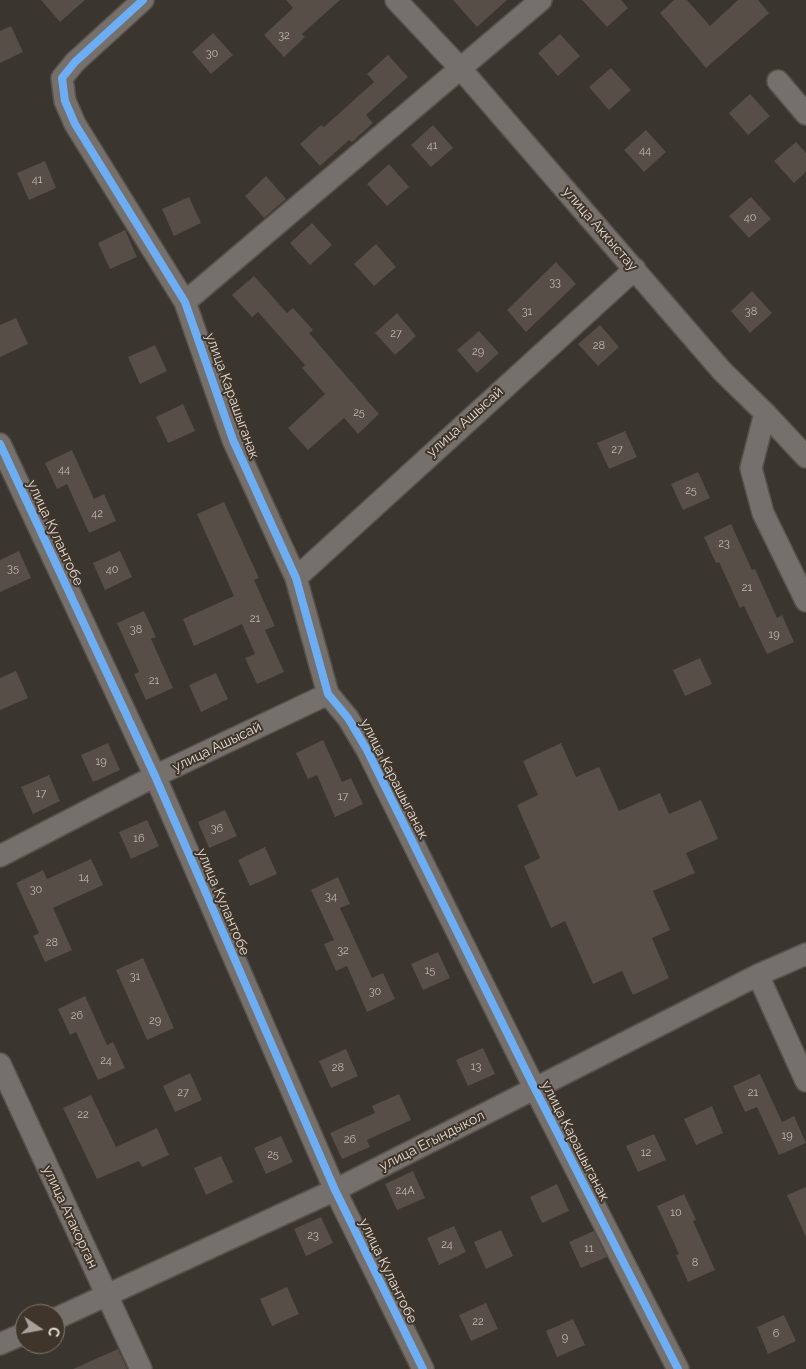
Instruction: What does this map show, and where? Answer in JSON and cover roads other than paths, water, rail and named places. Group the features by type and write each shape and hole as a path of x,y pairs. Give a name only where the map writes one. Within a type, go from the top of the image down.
{"street":[{"name":"улица Карашыганак","path":"143,0 75,62 62,78 64,93 74,124 185,302 233,440 296,578 328,694 348,718 367,750 535,1089 678,1369"},
{"name":"улица Аккыстау","path":"396,0 460,68 722,372 765,413 806,458"},
{"path":"185,302 541,0"},
{"path":"778,81 806,114"},
{"name":"улица Ашысай","path":"296,578 634,268"},
{"path":"765,413 751,468 763,513 806,600"},
{"name":"улица Кулантобе","path":"0,444 155,776 335,1190 423,1369"},
{"name":"улица Ашысай","path":"0,856 155,776 328,694"},
{"name":"улица Егындыкол","path":"65,1314 335,1190 758,975 806,954"},
{"path":"758,975 806,1081"},
{"name":"улица Атакорган","path":"0,1064 141,1369"},
{"path":"0,1344 15,1337"}]}
